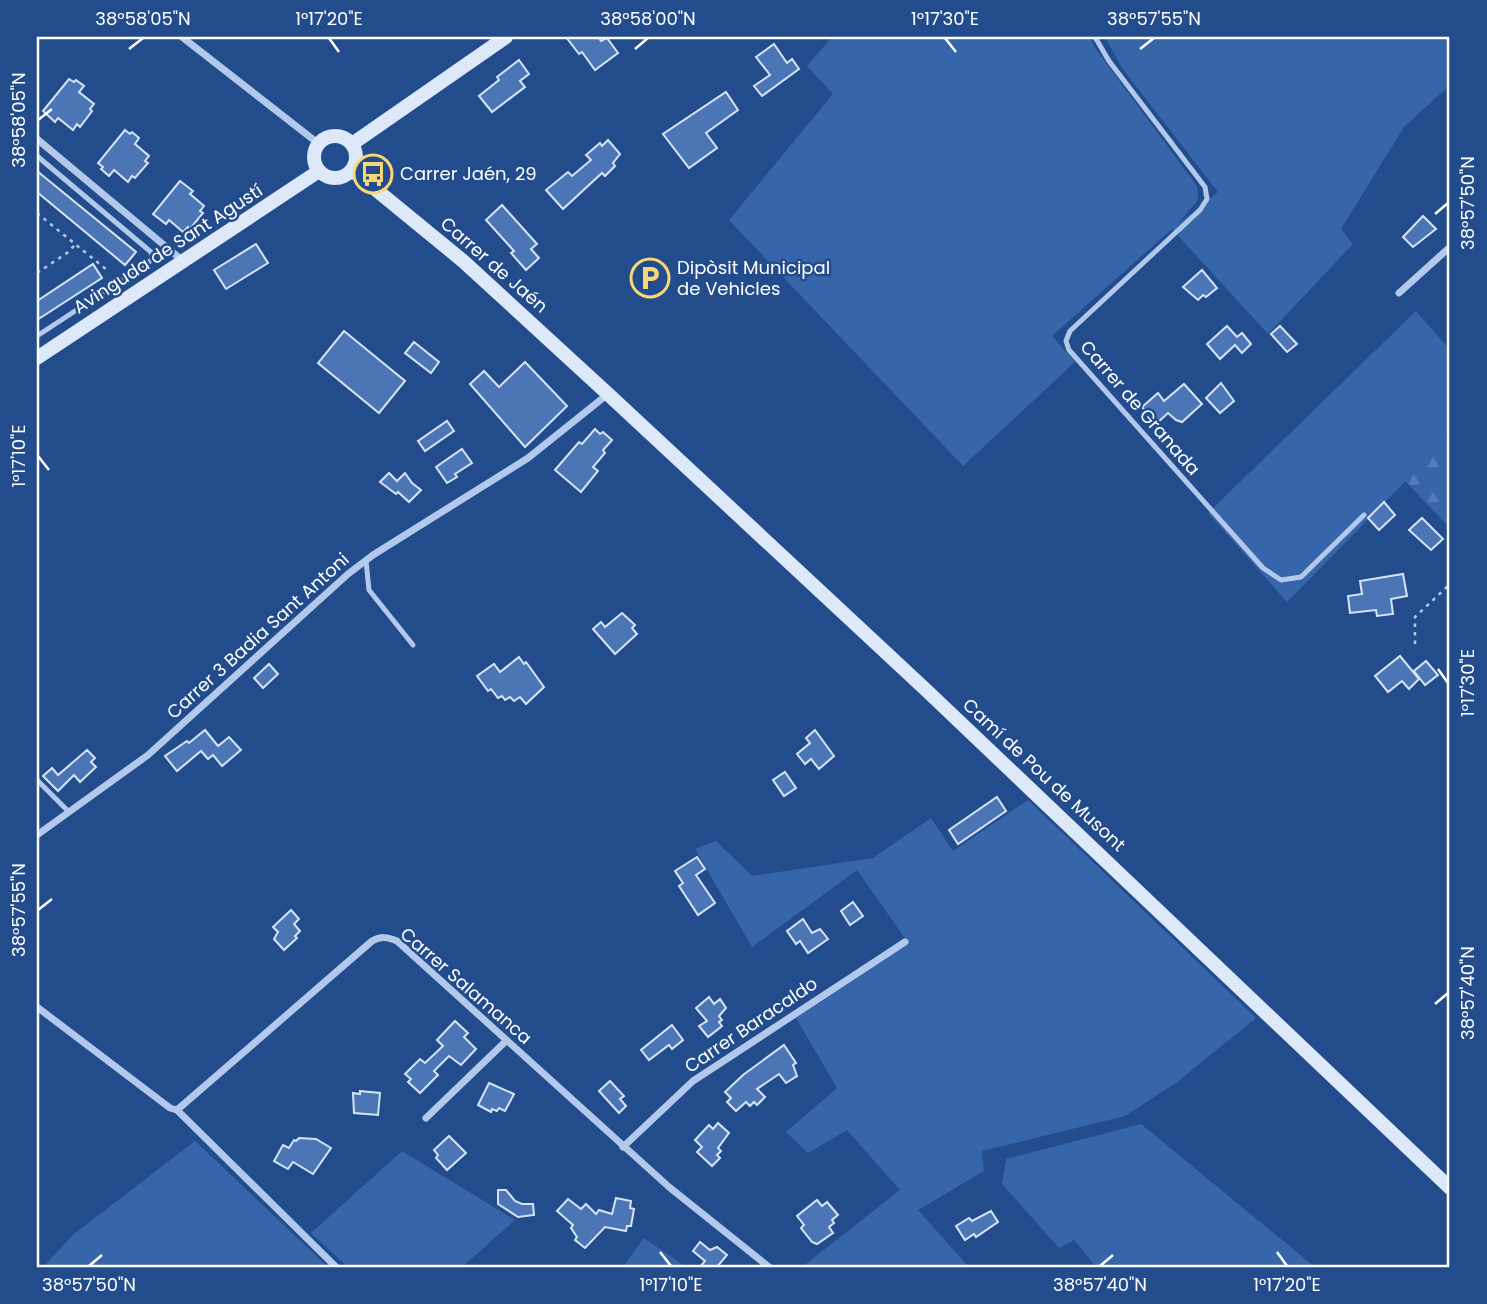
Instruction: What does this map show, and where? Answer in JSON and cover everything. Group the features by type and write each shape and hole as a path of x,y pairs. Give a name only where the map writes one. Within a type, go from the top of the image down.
{"street":[{"path":"182,37 318,144"},
{"path":"352,144 506,37"},
{"path":"332,136 340,136 352,144 357,157 347,175 334,178 319,171 314,155 318,144 332,136"},
{"path":"37,139 184,261"},
{"name":"Carrer de Jaén","path":"352,170 463,261 603,385"},
{"name":"Avinguda de Sant Agustí","path":"37,358 319,171"},
{"path":"1399,293 1450,247"},
{"name":"Carrer 3 Badia Sant Antoni","path":"37,835 148,755 348,574 528,458 603,385"},
{"name":"Camí de Pou de Musont","path":"603,385 1450,1188"},
{"name":"Carrer Salamanca","path":"177,1110 378,937 387,937 397,941 668,1187 769,1267"},
{"name":"Carrer Baracaldo","path":"623,1147 693,1081 905,942"},
{"path":"37,1007 170,1108 177,1110 336,1267"},
{"path":"426,1118 506,1041"}],"lane":[{"name":"Carrer de Granada","path":"1095,37 1205,187 1207,199 1200,210 1070,331 1066,341 1069,350 1263,568 1281,580 1301,577 1364,515"},
{"path":"37,156 151,251 153,258 148,264 37,335"},
{"path":"366,561 369,590 414,645"},
{"path":"37,780 68,811"}],"path":[{"path":"37,213 107,270"},
{"path":"37,273 75,245"},
{"path":"1415,644 1415,617 1450,584"}],"green space":[{"path":"832,37 1090,37 1095,48 1197,186 1198,200 1177,225 1218,192 1122,68 1105,37 1450,37 1450,85 1404,127 1341,229 1353,244 1268,334 1172,229 1052,336 1075,362 963,466 729,220 833,94 807,66"},
{"path":"1416,311 1450,350 1450,436 1287,602 1208,513"},
{"path":"1450,436 1450,528 1405,481"},
{"path":"1028,800 1256,1018 1176,1083 1125,1116 982,1151 984,1171 918,1210 969,1267 802,1267 900,1190 847,1130 808,1153 786,1132 837,1088 796,1018 909,944 857,870 752,947 695,849 716,841 752,876 873,858 931,818 953,851"},
{"path":"1141,1124 1315,1267 1096,1267 1074,1240 1059,1248 1002,1184 1006,1159"},
{"path":"195,1141 328,1267 43,1267 74,1234"},
{"path":"402,1151 515,1220 462,1267 348,1267 311,1233"},
{"path":"644,1238 686,1267 623,1267"}],"building":[{"path":"566,37 598,37 601,41 607,38 618,53 595,70 582,52 579,54"},
{"path":"774,44 787,63 792,59 799,69 762,96 754,86 770,75 756,57"},
{"path":"519,60 529,74 520,81 525,87 492,112 479,96"},
{"path":"69,79 84,86 79,92 94,104 80,127 77,124 73,130 58,118 55,122 43,111"},
{"path":"726,92 738,110 706,133 717,148 689,168 663,134"},
{"path":"125,130 139,138 135,144 149,156 145,161 148,163 128,182 114,170 109,176 98,163"},
{"path":"608,140 620,154 613,163 615,166 605,176 602,173 563,209 546,190 568,172 572,176 591,160 586,155"},
{"path":"37,171 136,252 125,265 37,192"},
{"path":"180,181 193,191 190,194 204,206 200,211 203,213 190,229 188,227 183,232 169,220 166,224 153,214"},
{"path":"502,205 537,244 531,249 539,258 526,270 511,253 514,251 486,220"},
{"path":"1423,216 1436,229 1413,247 1403,237"},
{"path":"256,244 268,263 226,289 214,270"},
{"path":"93,264 102,278 37,320 37,301"},
{"path":"1202,270 1217,288 1198,300 1183,287"},
{"path":"1227,326 1237,337 1242,333 1251,344 1242,353 1235,345 1220,359 1207,344"},
{"path":"1280,326 1297,344 1287,352 1271,334"},
{"path":"344,331 405,381 379,413 318,363"},
{"path":"414,342 439,362 431,373 405,353"},
{"path":"525,362 567,406 525,447 470,384 484,371 499,387"},
{"path":"1221,383 1234,401 1220,413 1206,398"},
{"path":"1184,384 1202,404 1182,422 1168,413 1156,424 1142,407 1158,393 1164,401"},
{"path":"447,421 454,431 425,451 418,441"},
{"path":"595,429 612,440 593,467 598,471 581,492 555,470 579,442 582,444"},
{"path":"462,449 472,463 447,483 436,467"},
{"path":"389,473 397,481 405,473 421,490 409,502 380,482"},
{"path":"1384,502 1395,515 1379,530 1368,518"},
{"path":"1422,518 1443,539 1431,550 1409,530"},
{"path":"1403,574 1407,596 1391,599 1393,614 1377,616 1376,610 1350,613 1348,596 1362,594 1360,581"},
{"path":"622,613 635,625 632,628 637,634 615,654 593,629 601,622 605,627"},
{"path":"1400,656 1419,679 1409,689 1402,681 1388,692 1375,676"},
{"path":"519,657 524,664 526,662 544,687 526,704 520,697 514,701 510,697 505,700 502,696 498,698 491,689 488,691 477,676 494,664 500,672"},
{"path":"1426,661 1438,675 1425,685 1414,671"},
{"path":"269,664 278,674 263,688 254,678"},
{"path":"205,730 218,746 229,737 241,750 222,766 213,755 208,759 201,751 177,771 165,756 187,741 189,743"},
{"path":"815,730 834,756 819,769 811,759 805,764 797,754 810,743 806,738"},
{"path":"87,750 95,758 91,762 96,767 80,782 74,775 58,791 43,776 52,768 58,775"},
{"path":"785,772 796,788 784,796 773,780"},
{"path":"997,797 1006,811 958,844 949,830"},
{"path":"697,857 705,869 696,875 715,903 698,915 679,886 683,883 675,871"},
{"path":"853,902 863,916 850,925 841,911"},
{"path":"291,910 299,919 294,924 300,931 295,936 297,938 284,950 274,939 278,932 273,927"},
{"path":"803,919 812,933 820,929 828,939 808,953 800,941 796,944 787,931"},
{"path":"709,997 714,1004 720,999 726,1008 719,1016 722,1026 708,1037 699,1026 707,1021 696,1008"},
{"path":"455,1021 468,1033 464,1037 476,1049 461,1065 449,1056 434,1071 438,1075 420,1093 408,1082 411,1079 405,1074 420,1059 425,1063 443,1046 437,1040"},
{"path":"672,1025 683,1040 672,1049 669,1045 649,1060 641,1050"},
{"path":"784,1045 796,1063 793,1065 797,1076 786,1083 779,1074 757,1089 765,1097 757,1105 754,1102 750,1106 746,1102 736,1111 727,1102 731,1098 725,1092"},
{"path":"610,1081 624,1096 620,1099 626,1106 619,1113 599,1091"},
{"path":"489,1083 514,1094 505,1111 499,1108 497,1111 492,1109 491,1112 478,1105"},
{"path":"360,1091 380,1093 378,1115 354,1113 353,1093 360,1094"},
{"path":"718,1123 729,1133 718,1148 721,1151 717,1155 720,1158 712,1166 697,1152 702,1147 695,1140 709,1125 713,1129"},
{"path":"449,1136 466,1153 447,1170 436,1158 438,1155 434,1150"},
{"path":"316,1139 331,1148 313,1174 293,1162 288,1169 274,1161 283,1145 289,1148 294,1140"},
{"path":"498,1190 506,1190 515,1201 522,1204 533,1204 534,1215 518,1217 498,1204"},
{"path":"616,1198 631,1201 630,1208 634,1209 631,1226 627,1226 626,1231 605,1227 585,1248 575,1240 577,1237 571,1228 573,1225 557,1211 568,1199 581,1209 586,1204 596,1214 599,1210 612,1214"},
{"path":"817,1200 822,1206 827,1202 838,1215 829,1227 833,1233 817,1244 812,1242 801,1228 804,1225 797,1216"},
{"path":"991,1211 998,1222 976,1237 974,1234 965,1240 956,1226 969,1218 972,1221"},
{"path":"700,1242 710,1250 717,1247 727,1255 717,1267 700,1267 705,1261 693,1251"}],"place":[{"name":"Carrer Jaén, 29","path":"373,174"},
{"name":"Dipòsit Municipal de Vehicles","path":"650,278"}]}
